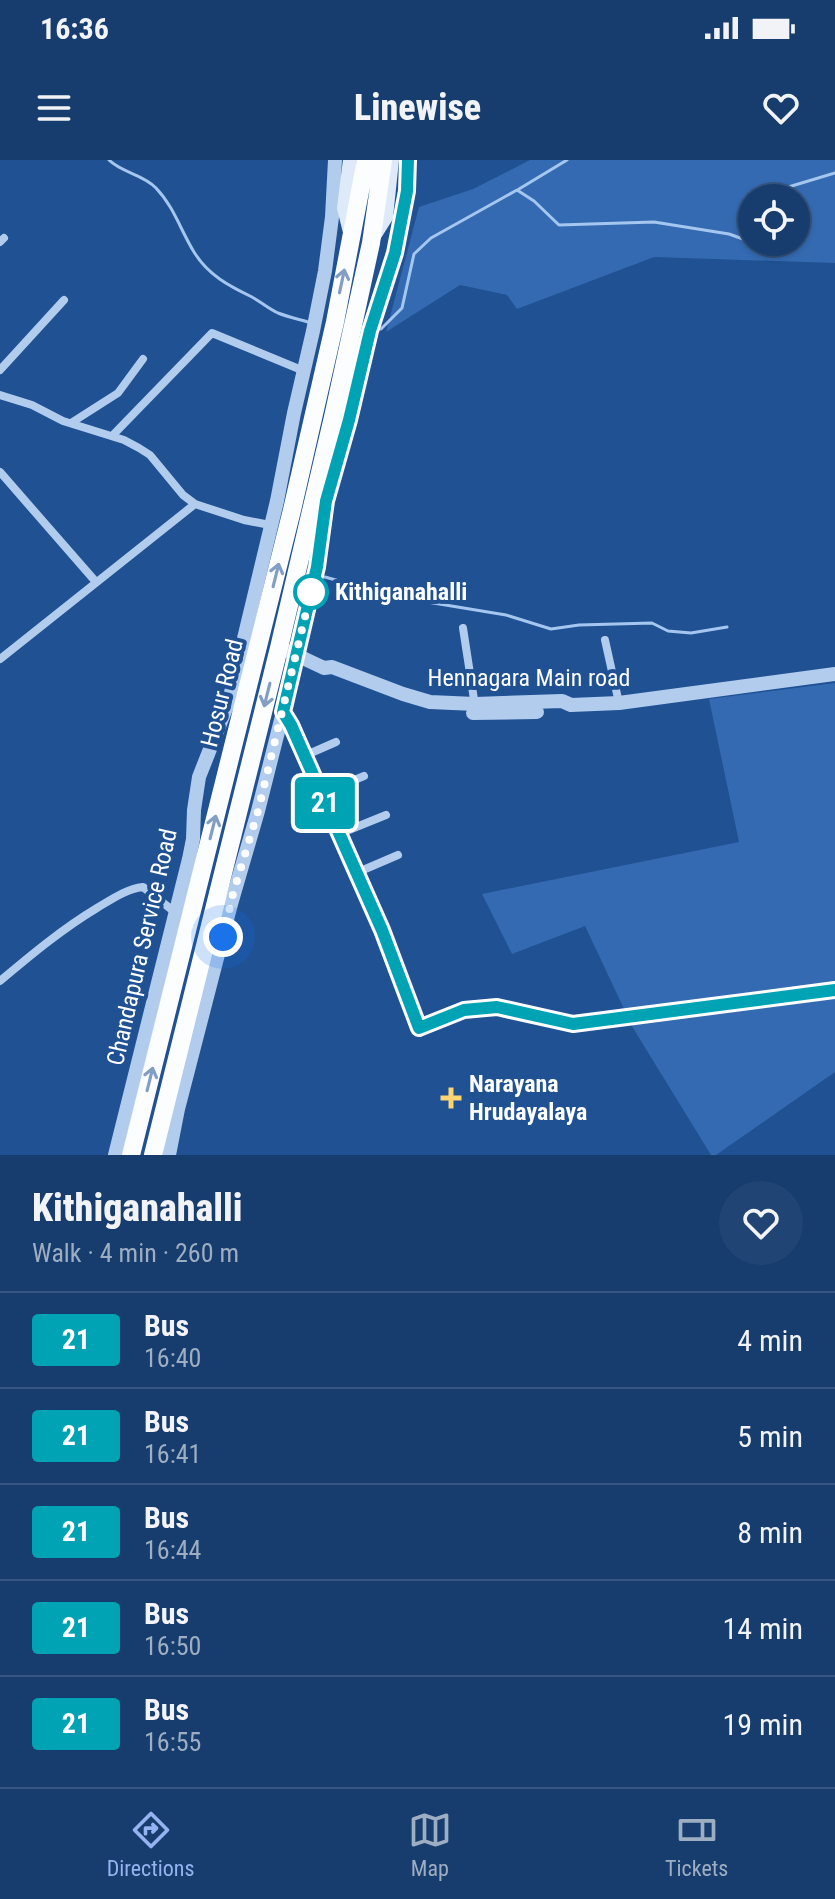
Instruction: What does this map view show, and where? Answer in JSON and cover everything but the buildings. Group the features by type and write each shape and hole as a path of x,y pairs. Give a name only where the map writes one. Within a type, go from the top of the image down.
{"highway":[{"path":"361,241 359,201 366,160"},
{"path":"361,241 379,194 383,160"},
{"name":"Hosur Road","path":"131,1155 183,915 292,510 332,332 361,241"},
{"name":"Hosur Road","path":"153,1155 287,651 360,338 361,241"}],"main road":[{"path":"350,160 344,208 361,241 386,217 392,160"}],"street":[{"name":"Chandapura Service Road","path":"115,1155 183,915 199,777 229,701 313,331 327,258 335,160"},
{"path":"360,338 395,253 407,191 408,160"},
{"path":"0,370 64,300"},
{"path":"112,436 212,333 304,371"},
{"path":"71,423 118,393 143,359"},
{"path":"0,395 131,444 150,455 183,495 195,504 270,525"},
{"path":"0,472 96,582"},
{"path":"0,659 195,504"},
{"path":"463,628 476,708"},
{"path":"605,640 619,703"},
{"path":"169,1155 178,1109 283,712 287,651"},
{"name":"Hennagara Main road","path":"287,651 324,668 332,667 422,701 476,708 562,701 571,705 619,703 835,674"},
{"path":"283,712 382,930 419,1028 464,1010 497,1007 573,1024 835,990"},
{"path":"304,756 336,742"},
{"path":"321,794 364,776"},
{"path":"339,834 386,815"},
{"path":"356,873 398,855"},
{"path":"0,981 46,942 86,914 133,888 143,887 183,915"}],"shaded area":[{"path":"530,160 835,160 835,263 654,257 517,309 507,295 460,285 386,332 419,207 473,189"},
{"path":"835,683 835,1072 716,1155 711,1155 633,1028 585,926 512,954 482,894 739,842 709,699"}],"waterway":[{"path":"109,160 156,188 173,211 194,252 212,273 275,311 308,322"},
{"path":"519,189 567,160"},
{"path":"798,184 835,173"},
{"path":"376,328 381,329 402,308 414,254 431,238 517,190 534,201 559,225 654,222 738,237"},
{"path":"325,577 397,597 506,615 551,629 652,623 668,631 691,633 727,627"}],"bus line":[{"name":"21","path":"408,160 407,191 395,253 370,331 326,501 317,567 283,712 382,930 419,1028 464,1010 497,1007 573,1024 835,990"}],"place":[{"name":"Kithiganahalli","path":"311,592"},
{"name":"Narayana Hrudayalaya","path":"451,1098"}],"route":[{"path":"223,937 258,811 311,592"}]}
